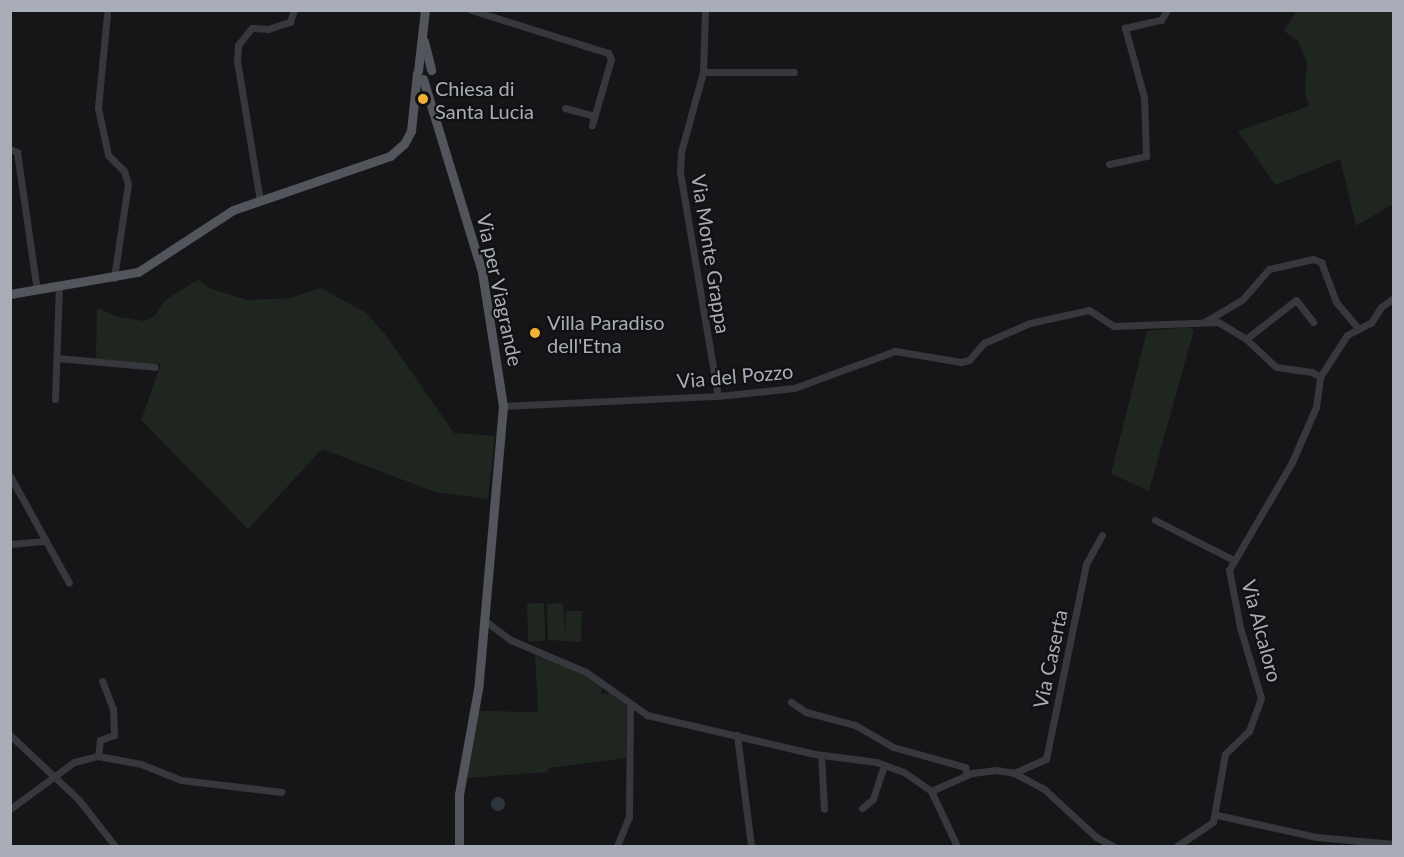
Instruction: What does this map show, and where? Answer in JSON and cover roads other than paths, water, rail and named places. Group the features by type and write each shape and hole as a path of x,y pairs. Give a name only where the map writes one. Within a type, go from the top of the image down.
{"main road":[{"path":"10,294 114,278 138,272 222,216 399,150 411,131 415,94 423,75 425,10"},
{"name":"Via per Viagrande","path":"423,75 482,272 503,406 478,689 460,783"},
{"path":"459,846 460,783"},
{"path":"460,783 464,846"}],"street":[{"path":"260,201 237,60 238,45 252,28 268,29 290,22 294,10"},
{"path":"471,10 609,52 611,59 592,125"},
{"name":"Via Monte Grappa","path":"705,10 703,72 681,152 680,172 718,396"},
{"path":"1109,164 1146,156 1144,97 1125,28 1161,20 1167,10"},
{"path":"107,14 98,108 108,155 124,171 128,184 114,278"},
{"path":"703,72 794,72"},
{"path":"565,108 594,116"},
{"path":"11,149 17,152 37,290"},
{"path":"1206,321 1242,300 1269,269 1312,259 1321,262 1336,302 1358,328"},
{"path":"55,399 59,287"},
{"path":"1320,377 1344,339 1358,328 1371,323 1382,307 1394,298"},
{"path":"1246,339 1296,300 1313,322"},
{"name":"Via del Pozzo","path":"503,406 718,396 806,385 895,351 961,362 990,340 1034,322 1082,310 1095,312 1114,326 1206,321 1225,324 1246,339 1276,368 1312,372 1320,377"},
{"path":"57,358 154,367"},
{"name":"Via Alcaloro","path":"1217,815 1223,758 1249,731 1262,694 1252,675 1229,570 1292,462 1316,407 1320,377"},
{"path":"10,476 13,486 69,583"},
{"path":"1155,520 1234,560"},
{"name":"Via Caserta","path":"1014,772 1046,759 1086,564 1102,535"},
{"path":"10,544 46,541"},
{"path":"484,620 511,640 586,672 630,705 663,719 821,755 884,765 912,777 931,791 957,846"},
{"path":"98,756 100,740 114,735 113,709 102,681"},
{"path":"791,702 806,712 855,725 893,747 965,767 967,775"},
{"path":"617,846 629,817 630,705"},
{"path":"10,735 78,799 115,846"},
{"path":"737,735 751,846"},
{"path":"821,755 824,809"},
{"path":"10,808 74,762 98,756 141,764 181,780 282,792"},
{"path":"862,808 873,799 884,765"},
{"path":"931,791 967,775 987,770 1014,772 1044,789 1096,837 1113,846"},
{"path":"1177,846 1209,827 1217,815 1316,837 1394,843"}],"place":[{"name":"Chiesa di Santa Lucia","path":"423,99"},
{"name":"Villa Paradiso dell'Etna","path":"535,333"}]}
